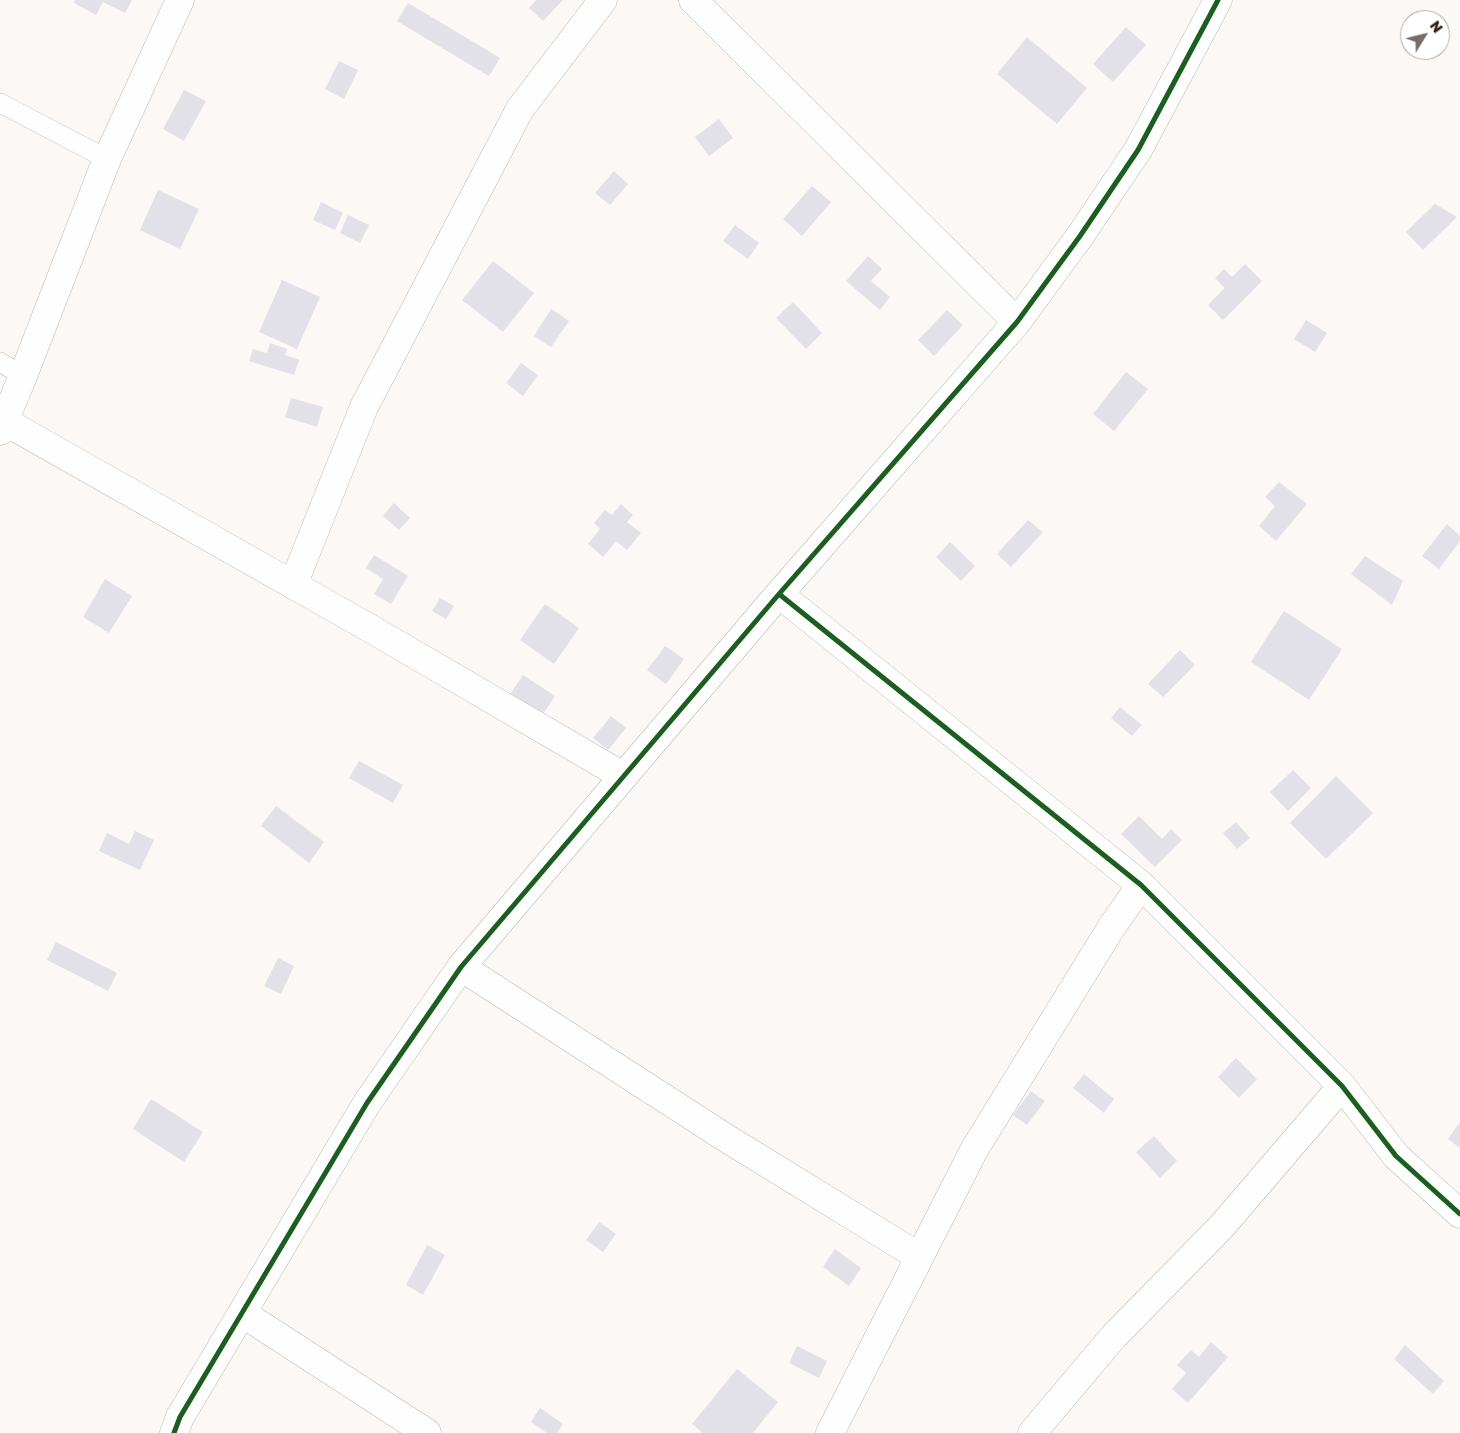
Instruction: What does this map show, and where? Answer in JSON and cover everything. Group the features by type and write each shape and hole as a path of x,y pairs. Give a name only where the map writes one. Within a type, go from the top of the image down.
{"street":[{"path":"180,0 107,159 2,426 293,585 623,776"},
{"path":"293,585 364,407 520,109 603,0"},
{"path":"692,0 1018,322"},
{"path":"174,1433 180,1417 367,1103 462,967 779,594 1018,322 1080,236 1138,150 1218,0"},
{"path":"779,594 1141,885 1342,1086 1396,1156 1460,1214"},
{"path":"830,1433 918,1256 974,1150 1112,928 1141,885"},
{"path":"462,967 726,1138 918,1256"},
{"path":"1032,1433 1049,1410 1114,1336 1222,1226 1342,1086"},
{"path":"242,1313 427,1433"}],"lane":[{"path":"0,103 107,159"},
{"path":"0,362 23,376"}],"building":[{"path":"75,0 132,0 125,13 103,2 96,15 74,3"},
{"path":"536,0 563,0 543,21 529,8"},
{"path":"408,3 500,58 489,76 397,21"},
{"path":"1126,27 1146,45 1113,82 1093,64"},
{"path":"1027,37 1087,88 1057,124 997,74"},
{"path":"339,61 358,70 344,99 325,89"},
{"path":"184,90 206,101 184,141 163,129"},
{"path":"719,119 733,138 709,156 695,137"},
{"path":"614,171 628,184 610,205 595,193"},
{"path":"812,186 831,202 802,236 783,219"},
{"path":"158,190 199,209 180,249 140,230"},
{"path":"321,202 343,213 335,230 313,220"},
{"path":"1435,204 1457,217 1423,250 1406,232"},
{"path":"348,215 369,225 360,243 340,233"},
{"path":"735,225 759,243 748,259 723,241"},
{"path":"868,256 882,269 871,281 890,297 880,310 846,281"},
{"path":"493,261 534,293 503,332 462,300"},
{"path":"1245,264 1262,281 1223,320 1208,305 1225,288 1215,278 1224,269 1232,277"},
{"path":"282,280 320,297 297,349 259,332"},
{"path":"793,302 822,333 806,349 776,318"},
{"path":"551,309 569,321 551,347 534,336"},
{"path":"947,310 963,325 934,356 918,340"},
{"path":"1306,320 1327,333 1315,352 1294,339"},
{"path":"270,343 287,349 285,355 299,360 294,375 249,361 253,349 267,353"},
{"path":"521,363 538,375 523,396 506,383"},
{"path":"1126,372 1148,389 1114,431 1093,414"},
{"path":"291,398 323,407 317,427 285,417"},
{"path":"1279,482 1307,504 1276,541 1259,526 1275,506 1265,497"},
{"path":"394,503 410,518 399,530 383,516"},
{"path":"621,504 633,515 627,522 641,533 627,550 616,541 603,557 588,544 600,529 594,523 605,510 612,515"},
{"path":"1028,520 1043,532 1011,567 997,554"},
{"path":"1447,524 1460,536 1460,541 1439,569 1422,556"},
{"path":"950,542 975,566 961,581 936,557"},
{"path":"374,555 408,576 391,604 374,594 383,579 366,568"},
{"path":"1365,556 1403,581 1392,605 1351,574"},
{"path":"105,579 132,596 109,633 83,617"},
{"path":"440,598 454,606 446,619 432,611"},
{"path":"545,604 579,628 554,664 520,640"},
{"path":"1284,611 1342,649 1309,700 1251,662"},
{"path":"665,646 684,659 666,684 647,670"},
{"path":"1180,650 1195,665 1163,697 1148,684"},
{"path":"523,675 555,696 539,720 507,699"},
{"path":"1120,707 1142,725 1132,736 1111,718"},
{"path":"611,716 626,728 608,750 593,738"},
{"path":"359,761 403,785 393,803 349,778"},
{"path":"1293,770 1311,788 1288,811 1270,792"},
{"path":"1336,776 1373,813 1326,859 1290,823"},
{"path":"276,806 324,842 309,863 261,826"},
{"path":"1139,816 1162,839 1171,829 1182,840 1155,867 1121,834"},
{"path":"1236,822 1250,838 1237,849 1223,833"},
{"path":"135,831 154,840 140,870 99,851 107,833 129,844"},
{"path":"56,942 117,973 108,991 47,960"},
{"path":"278,958 294,966 281,994 264,986"},
{"path":"1236,1058 1257,1079 1239,1098 1218,1077"},
{"path":"1084,1074 1114,1099 1104,1113 1073,1088"},
{"path":"1031,1091 1045,1101 1027,1125 1013,1115"},
{"path":"151,1099 203,1132 184,1162 133,1129"},
{"path":"1460,1124 1460,1148 1448,1139"},
{"path":"1154,1136 1177,1161 1160,1178 1136,1152"},
{"path":"599,1222 616,1234 603,1252 586,1240"},
{"path":"427,1245 445,1255 423,1295 406,1285"},
{"path":"835,1249 861,1268 849,1286 823,1267"},
{"path":"1211,1342 1228,1357 1188,1403 1172,1389 1186,1373 1177,1365 1191,1350 1199,1357"},
{"path":"1405,1345 1444,1381 1433,1394 1394,1359"},
{"path":"797,1346 827,1361 819,1378 789,1363"},
{"path":"737,1369 778,1402 753,1433 703,1433 692,1424"},
{"path":"540,1408 563,1424 557,1433 547,1433 531,1422"}],"cycle path":[{"path":"174,1433 180,1417 367,1103 461,967 779,594 1017,322 1080,236 1138,150 1218,0"},
{"path":"779,594 1141,885 1342,1086 1396,1156 1460,1214"}]}
